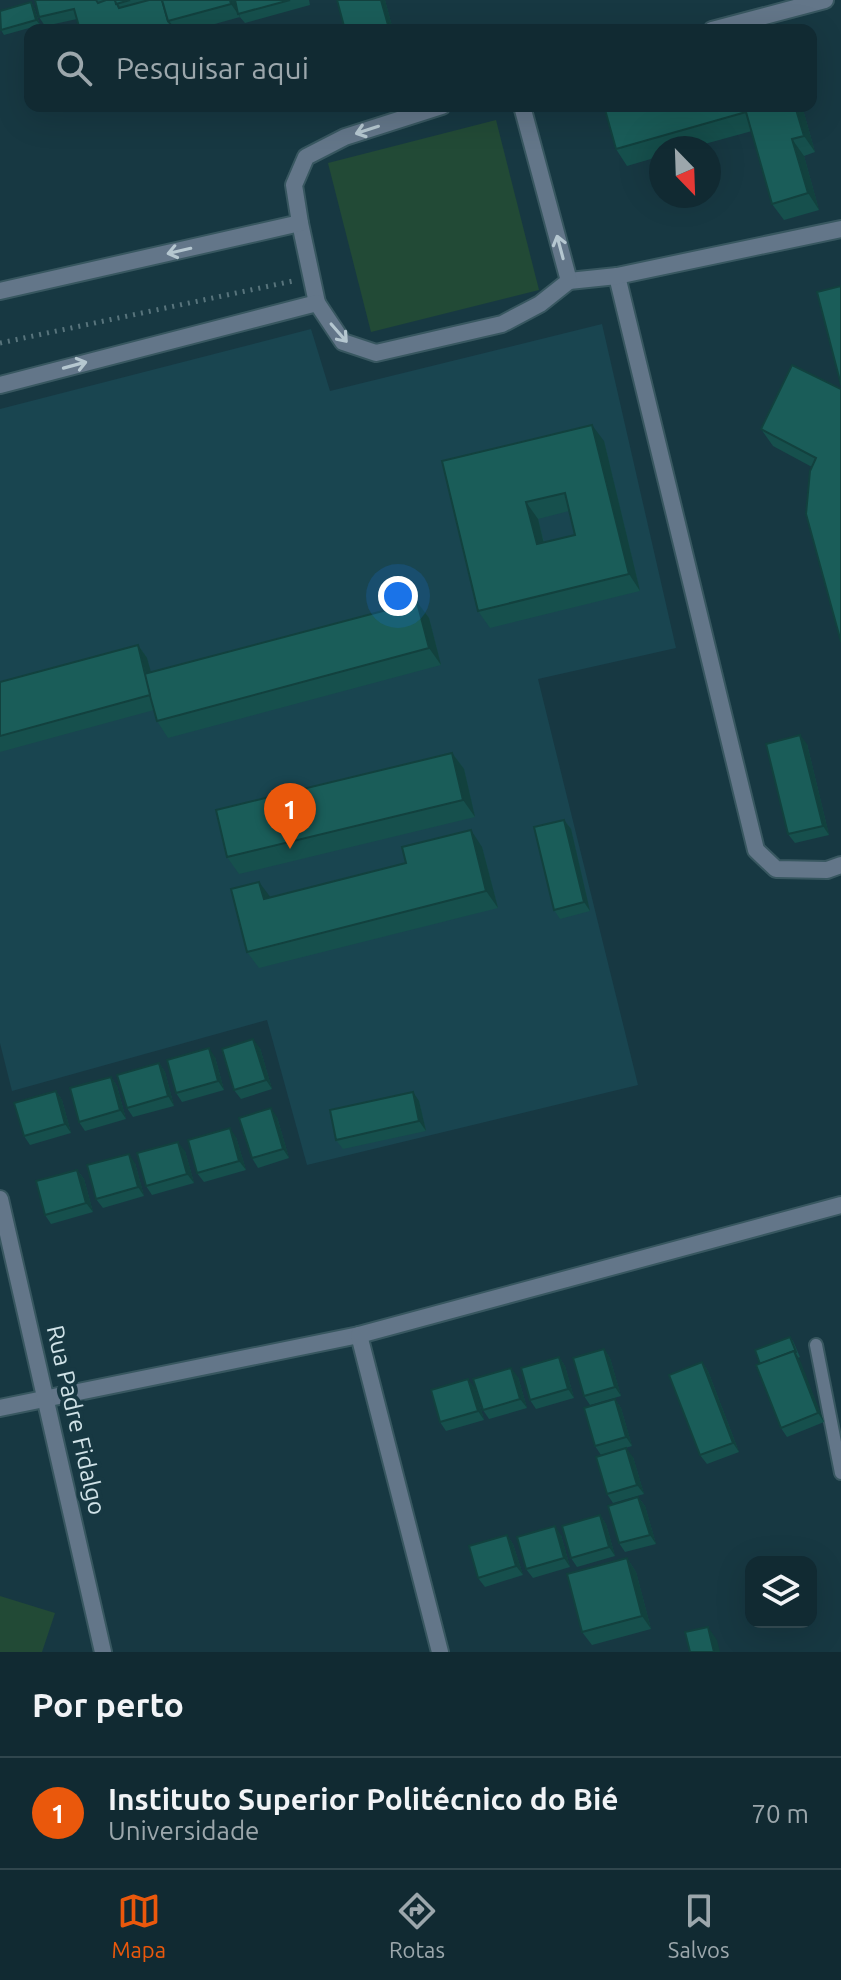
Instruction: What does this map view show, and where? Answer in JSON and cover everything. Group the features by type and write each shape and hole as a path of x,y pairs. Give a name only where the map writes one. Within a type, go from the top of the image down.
{"street":[{"path":"735,24 825,0"},
{"path":"423,112 345,137 306,157 294,185 317,303 343,342 376,353 502,324 540,304 569,281 617,276 841,229"},
{"path":"524,112 569,281"},
{"path":"0,291 300,223"},
{"path":"617,276 756,850 776,869 827,870 841,865"},
{"path":"0,385 317,303"},
{"name":"Rua Padre Fidalgo","path":"0,1199 103,1652"},
{"path":"0,1408 359,1335 841,1205"},
{"path":"359,1335 440,1652"}],"lane":[{"path":"816,1345 841,1473"}],"path":[{"path":"0,343 313,277"}],"shaded area":[{"path":"602,324 676,648 538,679 638,1085 307,1165 267,1020 12,1091 0,1043 0,409 311,329 330,391"}],"green space":[{"path":"496,120 539,290 371,332 328,163"},
{"path":"0,1596 55,1613 42,1652 0,1652"}],"building":[{"path":"35,0 96,0 98,3 115,0 119,8 162,0 170,24 78,24 74,9 39,17"},
{"path":"162,0 230,0 231,4 168,21"},
{"path":"235,0 290,0 238,14"},
{"path":"337,0 381,0 388,24 343,24"},
{"path":"31,2 36,20 1,30 0,11"},
{"path":"606,112 746,112 662,136 649,136 649,140 616,149"},
{"path":"746,112 797,112 804,136 792,139 808,193 772,204"},
{"path":"841,286 841,385 817,292"},
{"path":"792,365 841,389 841,642 806,514 810,471 816,458 761,429"},
{"path":"592,425 629,574 478,611 442,461","holes":["565,493 575,535 537,544 526,502"]},
{"path":"417,602 429,648 157,721 144,674"},
{"path":"138,645 150,695 0,736 0,682"},
{"path":"800,735 823,826 788,834 766,744"},
{"path":"452,753 463,800 227,857 216,810"},
{"path":"564,820 584,902 554,910 534,827"},
{"path":"471,830 486,891 247,952 231,889 259,882 264,899 406,863 402,847"},
{"path":"253,1039 266,1080 234,1090 222,1049"},
{"path":"209,1048 218,1081 176,1093 167,1060"},
{"path":"159,1063 168,1096 127,1108 117,1075"},
{"path":"111,1077 120,1110 79,1122 70,1088"},
{"path":"56,1091 65,1124 24,1136 14,1103"},
{"path":"413,1092 419,1121 336,1140 330,1110"},
{"path":"271,1108 283,1149 252,1158 239,1118"},
{"path":"230,1128 239,1161 197,1173 188,1140"},
{"path":"178,1142 187,1174 146,1186 137,1153"},
{"path":"129,1154 138,1187 96,1199 87,1165"},
{"path":"77,1170 86,1203 45,1215 36,1181"},
{"path":"790,1337 796,1352 760,1364 755,1350"},
{"path":"604,1349 615,1387 584,1396 573,1358"},
{"path":"794,1351 818,1413 781,1428 756,1365"},
{"path":"559,1357 568,1389 530,1400 521,1368"},
{"path":"702,1362 733,1443 700,1455 669,1375"},
{"path":"511,1368 520,1399 483,1410 473,1379"},
{"path":"468,1379 478,1411 440,1422 431,1390"},
{"path":"615,1399 626,1437 595,1446 584,1408"},
{"path":"626,1448 637,1485 607,1494 596,1457"},
{"path":"638,1497 650,1535 619,1543 608,1506"},
{"path":"600,1515 609,1547 571,1558 562,1526"},
{"path":"555,1526 564,1558 526,1569 517,1537"},
{"path":"507,1535 516,1566 478,1578 469,1546"},
{"path":"627,1558 642,1616 582,1632 567,1574"},
{"path":"708,1627 714,1652 690,1652 685,1632"}],"place":[{"name":"Instituto Superior Politécnico do Bié","path":"290,849"}]}
